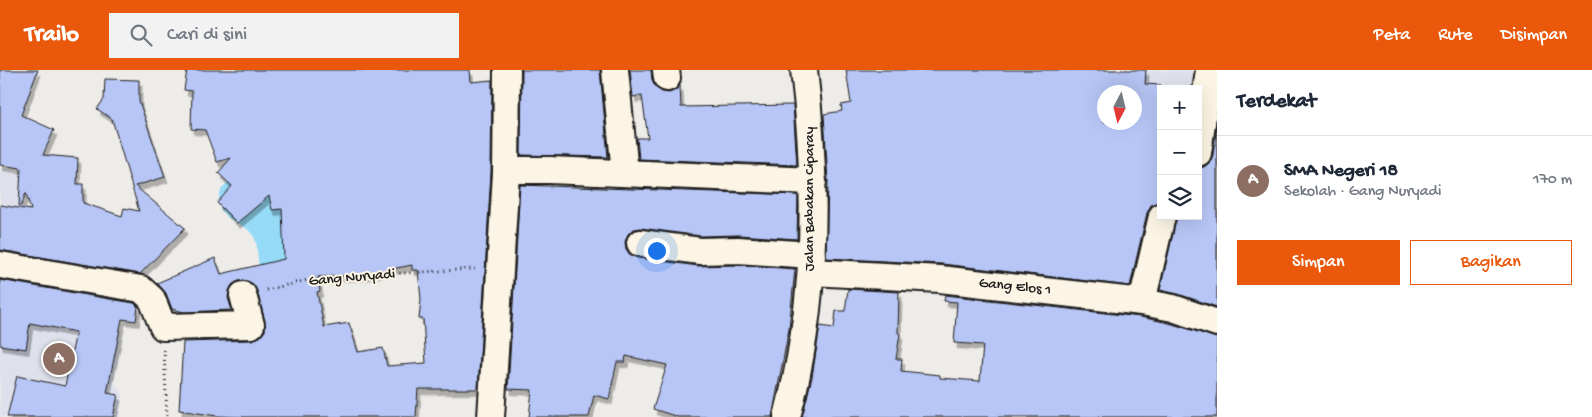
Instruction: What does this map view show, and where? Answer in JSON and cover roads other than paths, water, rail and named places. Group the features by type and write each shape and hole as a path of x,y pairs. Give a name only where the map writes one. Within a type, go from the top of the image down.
{"street":[{"path":"491,417 506,170 507,70"},
{"path":"615,70 625,173"},
{"name":"Jalan Babakan Ciparay","path":"787,417 793,396 803,336 811,264 812,181 810,116 804,70"},
{"path":"1201,130 1209,70"},
{"path":"506,170 549,170 812,181"},
{"path":"1142,302 1161,220"},
{"name":"Gang Elos 1","path":"640,243 700,252 738,250 811,264 1142,302 1173,308 1217,323"},
{"path":"0,265 141,289 152,299 162,327 251,325 243,295"}],"waterway":[{"path":"241,200 262,212 273,225 278,238 285,279"}],"place":[{"name":"SMA Negeri 18","path":"59,359"}]}
